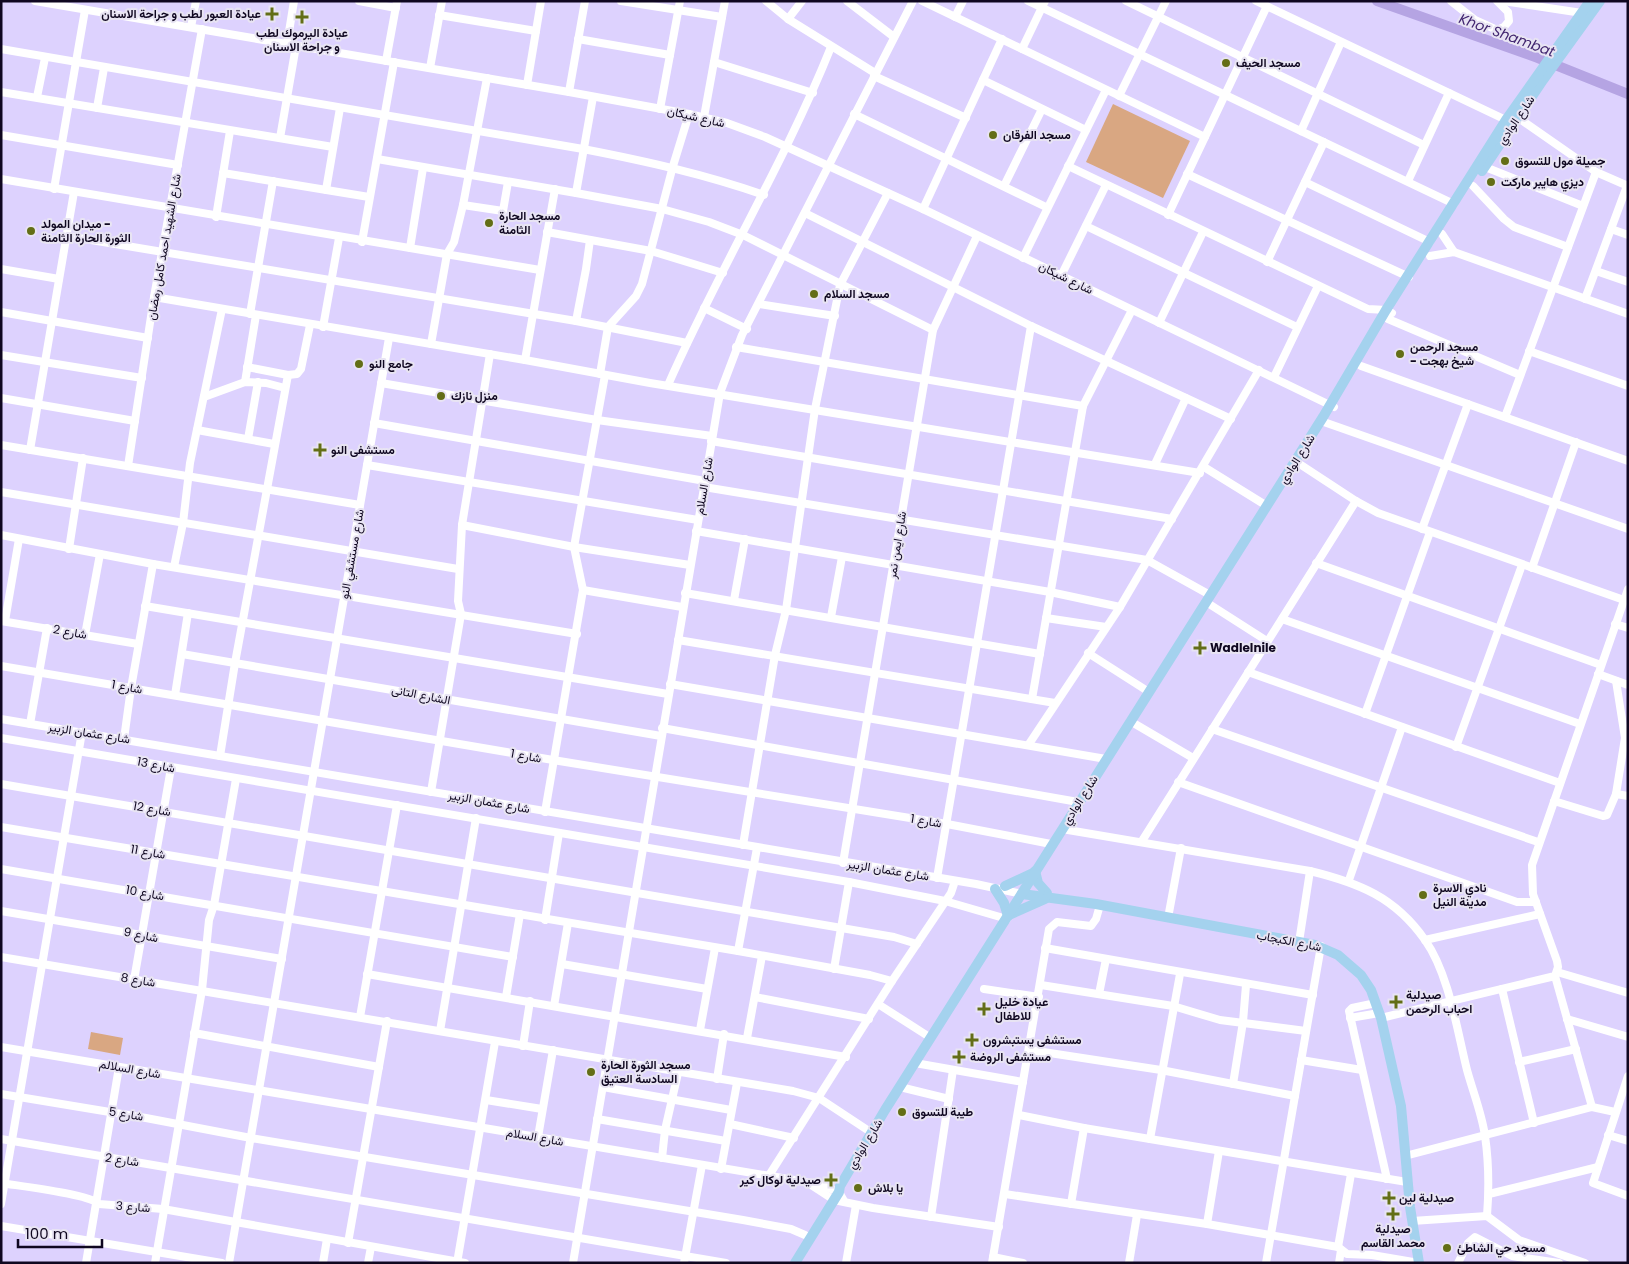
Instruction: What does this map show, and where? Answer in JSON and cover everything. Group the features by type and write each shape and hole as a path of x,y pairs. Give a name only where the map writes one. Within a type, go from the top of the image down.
{"main road":[{"name":"شارع الوادي","path":"1558,52 1590,1"},
{"name":"شارع الوادي","path":"1328,411 1361,366 1409,277 1506,120 1600,1"},
{"name":"شارع الوادي","path":"795,1263 900,1087 1008,917 1034,872 1389,314 1430,256 1442,234 1517,117 1539,78"},
{"path":"1034,872 1046,896 1008,917 1000,887 1034,872"},
{"name":"شارع الكبجاب","path":"1023,891 1321,946 1338,954 1358,971 1379,1011 1401,1106 1407,1182 1419,1263"},
{"name":"شارع الوادي","path":"788,1263 805,1235 836,1194"}],"street":[{"name":"شارع شيكان","path":"35,1 81,6 296,46 569,92 704,117 733,126 829,165 1274,377 1305,393 1328,411 1446,463 1628,529"},
{"path":"191,27 196,1"},
{"path":"287,44 294,1"},
{"path":"359,1 396,4 384,116 362,242"},
{"path":"430,68 442,1"},
{"path":"527,85 541,1"},
{"path":"569,92 585,1"},
{"path":"621,1 636,2 722,18"},
{"path":"660,109 680,1"},
{"path":"704,117 724,1"},
{"path":"766,1 788,19 874,75 966,118"},
{"path":"788,19 802,1"},
{"path":"847,1 894,37"},
{"name":"شارع السلام","path":"573,1263 682,607 720,393 736,347 747,329 854,114 913,1"},
{"path":"922,1 1205,137"},
{"path":"955,17 963,1"},
{"path":"1028,1 1044,5 1139,55 1454,204"},
{"path":"1126,1 1424,145"},
{"path":"1119,96 1166,1"},
{"path":"1256,1 1506,120"},
{"path":"1452,1 1475,20 1496,30 1504,27 1509,21 1508,12 1497,1"},
{"path":"1503,1 1535,4 1582,13"},
{"path":"1022,49 1044,5"},
{"path":"54,188 76,64 81,6"},
{"path":"1168,215 1267,6"},
{"path":"439,16 536,31"},
{"name":"شارع الشهيد احمد كامل رمضان","path":"128,466 154,297 202,29"},
{"path":"578,39 670,55"},
{"path":"923,209 1002,40"},
{"path":"1301,131 1341,42"},
{"path":"280,138 296,46"},
{"path":"668,385 704,308 764,195 831,48"},
{"path":"1,49 76,64 584,149 673,166 764,195"},
{"path":"38,97 45,58"},
{"path":"714,62 812,93"},
{"path":"97,108 104,68"},
{"path":"431,344 447,254 454,242 463,205 487,78"},
{"path":"983,80 1086,130"},
{"path":"1023,258 1046,207 1106,90"},
{"path":"1,92 333,147"},
{"path":"1408,181 1449,93"},
{"path":"576,193 593,97"},
{"path":"326,190 340,108"},
{"path":"1004,186 1042,109"},
{"path":"545,812 577,634 583,590 574,547 597,420 608,327 640,291 673,166 689,114"},
{"path":"854,114 1046,207"},
{"path":"1517,117 1596,172 1627,186 1585,299"},
{"path":"216,217 230,131"},
{"path":"1,135 178,165"},
{"path":"1267,262 1324,142"},
{"path":"377,159 555,189 662,210 709,222 743,235 933,330"},
{"path":"1068,166 1318,286 1368,309 1389,314 1520,375"},
{"path":"1485,166 1583,206"},
{"path":"410,248 423,168"},
{"path":"1505,417 1596,172"},
{"path":"223,173 369,197"},
{"path":"1187,174 1409,277"},
{"path":"1,179 362,242 410,248 540,270"},
{"path":"245,382 259,268 273,181"},
{"path":"463,205 503,211 508,182"},
{"path":"1305,182 1430,242"},
{"path":"1061,276 1106,185"},
{"path":"1473,186 1514,227 1568,247"},
{"path":"525,360 531,314 555,189"},
{"path":"30,450 74,192"},
{"path":"744,845 775,655 786,610 816,409 840,285 888,193"},
{"path":"805,213 1031,326 1231,419"},
{"path":"1086,226 1297,327"},
{"path":"1611,229 1628,235"},
{"path":"547,232 651,251 723,274"},
{"path":"1159,323 1203,232"},
{"path":"1442,234 1454,252"},
{"path":"67,236 576,321 687,343"},
{"name":"شارع ايمن نمر","path":"843,863 933,330 977,236"},
{"path":"323,327 339,238"},
{"path":"576,321 590,240"},
{"path":"1430,256 1454,252 1628,314"},
{"path":"1,269 59,279"},
{"path":"1596,271 1628,282"},
{"path":"1274,377 1318,286"},
{"path":"154,297 1011,443 1202,470 1267,506"},
{"path":"759,304 835,316"},
{"path":"704,308 747,329"},
{"path":"174,567 183,523 197,430 222,309"},
{"path":"1032,699 1082,406 1132,310"},
{"path":"1,312 148,338"},
{"path":"247,367 288,375 297,374 301,369 310,325"},
{"path":"937,878 1031,326"},
{"name":"شارع مستشفي النو","path":"229,1263 389,338"},
{"path":"736,347 1082,406"},
{"path":"1529,351 1628,386"},
{"path":"431,792 461,614 458,601 458,568 462,525 490,354"},
{"path":"1,355 142,378"},
{"path":"1361,366 1628,461"},
{"path":"1029,744 1120,606 1202,470 1259,370"},
{"path":"220,756 265,490 288,375"},
{"path":"204,396 245,382 258,382 285,388"},
{"path":"248,439 258,382"},
{"path":"381,382 712,439 810,459 1172,519"},
{"path":"1,398 135,421"},
{"path":"1154,464 1186,398"},
{"path":"1366,714 1408,596 1446,463 1468,404"},
{"path":"374,423 590,459 803,504 1147,560 1208,599 1268,641"},
{"path":"197,430 274,444"},
{"path":"1532,568 1576,442"},
{"path":"1,445 360,505"},
{"path":"68,549 83,458"},
{"path":"1295,461 1356,501 1378,513 1624,600"},
{"path":"367,465 698,520"},
{"path":"1,492 458,568"},
{"path":"1142,841 1356,501"},
{"path":"462,525 574,547 690,565"},
{"path":"696,531 1050,592 1120,606"},
{"path":"1,536 153,564 577,634"},
{"path":"3,621 19,539"},
{"path":"734,600 745,539"},
{"path":"85,635 100,554"},
{"path":"831,617 842,556"},
{"path":"124,739 138,644 153,564"},
{"path":"1316,564 1601,665"},
{"path":"1456,747 1522,565"},
{"path":"1592,1107 1556,974 1557,961 1536,902 1531,874 1538,842 1628,589"},
{"path":"583,590 682,607"},
{"path":"685,593 1040,654"},
{"path":"145,606 668,694"},
{"path":"175,695 188,613"},
{"path":"1046,618 1106,627"},
{"path":"1282,619 1580,724"},
{"name":"شارع 2","path":"3,621 138,644"},
{"path":"1615,624 1628,628"},
{"path":"30,724 47,628"},
{"path":"678,640 1055,703"},
{"path":"1088,653 1149,692"},
{"name":"الشارع التانى","path":"182,654 446,701 561,719 760,746 1078,802"},
{"name":"شارع 1","path":"1,666 553,760 947,824 1052,844"},
{"path":"1248,672 1560,783"},
{"path":"1598,674 1628,685"},
{"path":"1554,801 1603,816 1607,814 1616,794 1626,738 1616,681"},
{"path":"670,684 768,702 1029,744 1106,759"},
{"name":"شارع عثمان الزبير","path":"1,719 314,771 843,863 1023,891"},
{"path":"1130,721 1193,758"},
{"path":"1349,880 1359,846 1402,727"},
{"path":"1212,729 1538,842"},
{"path":"1,1204 55,878 82,732"},
{"name":"شارع 13","path":"1,738 476,818 643,849 849,882 945,901 1008,917"},
{"path":"134,980 171,768"},
{"path":"155,1263 202,990 209,920 222,864 236,779"},
{"path":"1178,782 1517,902 1536,902"},
{"name":"شارع 12","path":"1,784 551,877 840,928 917,944"},
{"path":"1616,794 1628,796"},
{"path":"360,1018 397,805"},
{"path":"440,1031 476,818"},
{"name":"شارع 11","path":"1,827 520,914 544,920 762,956 892,981"},
{"path":"1062,829 1142,841 1310,871 1349,880 1380,896 1398,910 1425,940 1443,978 1485,1135 1489,1194 1487,1216"},
{"path":"544,920 558,833"},
{"path":"738,952 757,848"},
{"path":"1168,918 1181,848"},
{"name":"شارع 10","path":"1,870 512,957"},
{"path":"1299,942 1310,871"},
{"path":"768,1177 846,1057 892,981 951,894 955,881"},
{"path":"834,969 849,882"},
{"path":"1022,1263 993,1260 1049,929 1054,923 1090,926 1096,919 1100,905"},
{"name":"شارع 9","path":"1,911 49,921 282,959"},
{"path":"506,997 520,914"},
{"path":"1425,940 1540,914"},
{"path":"554,1006 568,923"},
{"path":"1266,1263 1321,946"},
{"path":"700,1030 715,948"},
{"path":"1045,948 1180,974 1312,995"},
{"path":"747,1038 762,956"},
{"name":"شارع 8","path":"1,957 202,990 495,1042 552,1050 819,1098"},
{"path":"1099,994 1106,959"},
{"path":"562,964 707,989"},
{"path":"367,974 724,1034 846,1057"},
{"path":"1150,1139 1161,1070 1180,974"},
{"path":"1388,1179 1350,1018 1379,1011 1449,1002 1556,974 1628,993"},
{"path":"1041,985 1173,1006 1220,1020 1306,1031"},
{"path":"1233,1084 1243,1022 1246,985"},
{"path":"984,989 1039,997"},
{"path":"1502,989 1534,1123"},
{"path":"755,997 869,1019"},
{"path":"523,1046 530,1001"},
{"path":"878,1004 931,1038"},
{"path":"1567,1019 1628,1037"},
{"path":"348,1243 387,1022"},
{"path":"194,1033 379,1066"},
{"path":"717,1079 724,1034"},
{"path":"460,1262 495,1042"},
{"name":"شارع السلالم","path":"1,1047 259,1092"},
{"path":"538,1137 552,1050"},
{"path":"1030,1050 1161,1070 1295,1096"},
{"path":"1519,1062 1576,1050"},
{"path":"1301,1060 1362,1070"},
{"path":"915,1063 1023,1082"},
{"path":"86,1263 119,1067"},
{"path":"931,1217 953,1070"},
{"path":"662,1158 665,1130 678,1073"},
{"path":"1628,1076 1626,1089 1615,1112 1592,1182 1628,1196"},
{"path":"721,1169 737,1083"},
{"path":"603,1086 731,1110"},
{"path":"900,1087 949,1099"},
{"name":"شارع السلام","path":"259,1092 538,1137 811,1185 818,1184 856,1204 999,1227"},
{"name":"شارع 5","path":"1,1094 178,1123 251,1138 779,1226 805,1235"},
{"path":"819,1098 872,1133"},
{"path":"486,1100 542,1109"},
{"path":"1405,1156 1592,1107 1615,1112"},
{"path":"1019,1115 1084,1128 1407,1182"},
{"path":"597,1119 726,1141"},
{"path":"730,1124 794,1138"},
{"path":"1070,1204 1084,1128"},
{"path":"1608,1134 1628,1141"},
{"name":"شارع 2","path":"1,1139 104,1158 356,1198 577,1237 685,1259 726,1263"},
{"path":"1207,1224 1219,1151"},
{"path":"685,1259 702,1166"},
{"path":"1489,1194 1598,1167"},
{"path":"1339,1263 1351,1174"},
{"name":"شارع 3","path":"3,1183 96,1201 99,1204 163,1209 460,1262"},
{"path":"1005,1194 1270,1235 1340,1249 1348,1254 1372,1259 1419,1263"},
{"path":"846,1263 856,1204"},
{"path":"1129,1263 1137,1215"},
{"path":"1412,1221 1487,1216 1519,1240 1585,1263"},
{"path":"1,1226 222,1263"},
{"path":"1458,1263 1468,1243 1475,1237 1510,1259 1559,1263"},
{"path":"323,1263 327,1239"},
{"path":"368,1263 371,1246"}],"shaded area":[{"path":"1113,104 1190,141 1163,198 1086,162"},
{"path":"91,1032 123,1038 120,1055 88,1049"}],"waterway":[{"name":"Khor Shambat","path":"1377,1 1538,58 1628,94"}],"place":[{"name":"عيادة العبور لطب و جراحة الاسنان","path":"272,14"},
{"name":"عيادة اليرموك لطب و جراحة الاسنان","path":"302,17"},
{"name":"مسجد الحيف","path":"1226,63"},
{"name":"مسجد الفرقان","path":"993,135"},
{"name":"جميلة مول للتسوق","path":"1505,161"},
{"name":"ديزي هايبر ماركت","path":"1491,182"},
{"name":"مسجد الحارة الثامنة","path":"489,223"},
{"name":"ميدان المولد - الثورة الحارة الثامنة","path":"31,231"},
{"name":"مسجد السلام","path":"814,294"},
{"name":"مسجد الرحمن - شيخ بهجت","path":"1400,354"},
{"name":"جامع النو","path":"359,364"},
{"name":"منزل نازك","path":"441,396"},
{"name":"مستشفى النو","path":"320,450"},
{"name":"Wadlelnile","path":"1200,648"},
{"name":"نادي الاسرة مدينة النيل","path":"1423,895"},
{"name":"صيدلية احباب الرحمن","path":"1396,1002"},
{"name":"عيادة خليل للاطفال","path":"984,1009"},
{"name":"مستشفى يستبشرون","path":"972,1040"},
{"name":"مستشفى الروضة","path":"959,1057"},
{"name":"مسجد الثورة الحارة السادسة العتيق","path":"591,1072"},
{"name":"طيبة للتسوق","path":"902,1112"},
{"name":"صيدلية لوكال كير","path":"831,1180"},
{"name":"يا بلاش","path":"858,1188"},
{"name":"صيدلية لين","path":"1389,1198"},
{"name":"صيدلية محمد القاسم","path":"1393,1214"},
{"name":"مسجد حي الشاطئ","path":"1447,1248"}]}
